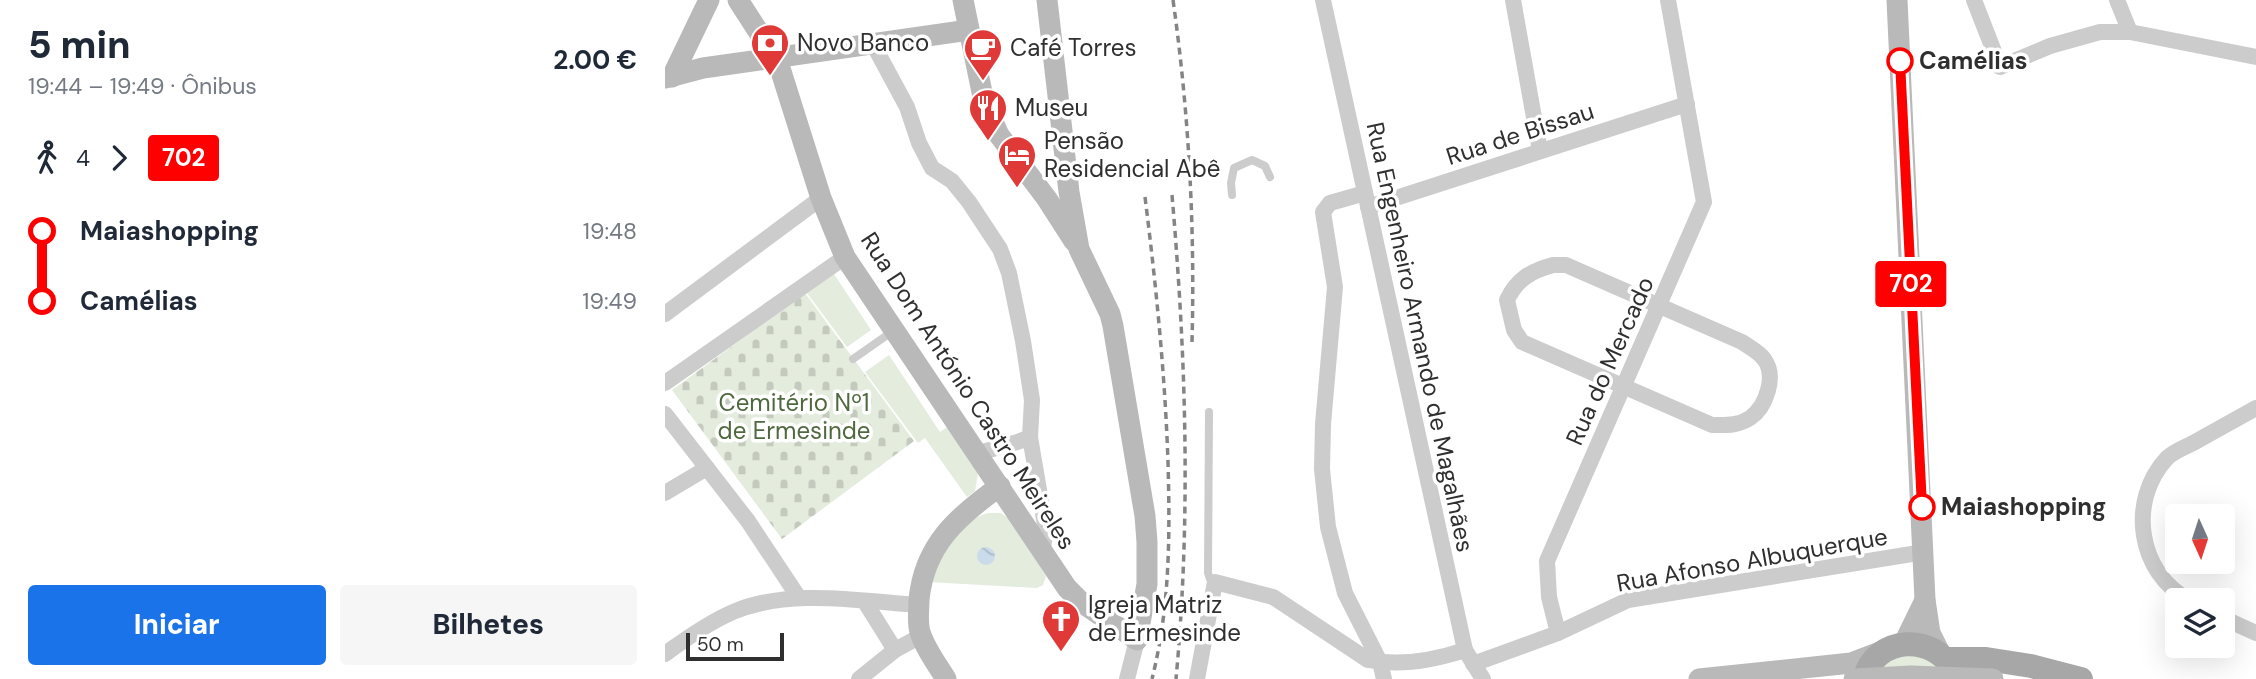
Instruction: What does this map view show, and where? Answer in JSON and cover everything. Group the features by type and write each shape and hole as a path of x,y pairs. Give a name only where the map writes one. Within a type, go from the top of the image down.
{"main road":[{"path":"669,77 709,0"},
{"name":"Rua Dom António Castro Meireles","path":"738,0 776,57 821,198 845,257 1073,595 1137,640"},
{"path":"963,0 984,102 999,135 1047,199 1079,249 1110,314 1145,516 1147,584 1137,640"},
{"path":"1047,0 1069,192 1079,249"},
{"path":"1897,0 1925,600 1930,634 1948,664"},
{"path":"669,77 702,68 969,30"},
{"path":"1047,199 1060,200 1069,192"},
{"path":"946,679 918,626 923,571 935,547 952,525 1000,486"},
{"path":"1864,679 1875,659 1895,646 1925,600"},
{"path":"1699,679 1851,663 1895,646 1917,643 1948,664 1986,659 2031,666 2081,679"},
{"path":"1854,679 1911,676 1993,679"}],"street":[{"name":"Rua Engenheiro Armando de Magalhães","path":"1323,0 1469,657 1483,679"},
{"path":"1513,0 1540,152"},
{"name":"Rua do Mercado","path":"1558,633 1549,597 1546,561 1703,202 1668,0"},
{"path":"1974,0 2000,67 2050,46 2100,32 2130,32 2256,57"},
{"path":"2117,0 2130,32"},
{"path":"873,44 907,107 919,143 932,168 952,181 969,202 1000,248 1009,273 1023,341 1031,400 1030,437 1046,531 1042,552"},
{"name":"Rua de Bissau","path":"1384,679 1380,663 1345,593 1328,527 1322,469 1323,424 1335,273 1323,212 1330,203 1367,200 1540,152 1686,104"},
{"path":"665,314 821,198"},
{"path":"665,383 845,257"},
{"path":"1566,265 1742,342 1765,360 1769,375 1767,394 1760,408 1750,418 1733,426 1712,425 1624,387 1522,342 1514,330 1507,300 1521,279 1534,270 1566,265"},
{"path":"2172,588 2155,569 2146,545 2142,522 2152,478 2169,456 2256,408"},
{"path":"665,414 748,521 799,598"},
{"path":"977,454 994,447 1019,443 1030,437"},
{"path":"665,493 707,468"},
{"name":"Rua Afonso Albuquerque","path":"1380,663 1469,657 1558,633 1628,600 1924,552"},
{"path":"1197,679 1215,582 1273,597 1368,660 1380,663"},
{"path":"665,654 731,612 759,603 799,598 919,605"},
{"path":"865,602 895,650"},
{"path":"2235,623 2256,633"},
{"path":"1338,640 1361,627"},
{"path":"859,679 895,650 921,636"},
{"path":"1127,679 1137,640"}],"lane":[{"path":"1232,195 1234,168 1252,160 1265,166 1270,177"},
{"path":"853,359 893,331"},
{"path":"1209,412 1208,573 1210,579 1215,582"}],"green space":[{"path":"834,274 871,330 847,347 807,293"},
{"name":"Cemitério Nº1 de Ermesinde","path":"805,293 914,441 782,539 672,390"},
{"path":"889,355 940,432 949,426 978,474 975,491 967,497 925,438 918,443 865,372"},
{"path":"988,513 1001,513 1011,520 1046,576 1043,585 1037,588 928,582 951,540 967,524"},
{"path":"1899,654 1925,655 1945,671 1879,669"}],"water":[{"path":"986,547 992,550 995,556 992,562 986,565 980,562 977,556 980,550"}],"railway":[{"path":"1173,0 1190,171 1192,342"},
{"path":"1172,195 1181,316 1185,437 1184,558 1176,679"},
{"path":"1145,197 1162,363 1169,490 1165,598 1152,679"}],"bus line":[{"name":"702","path":"1900,61 1922,507"}],"place":[{"name":"Camélias","path":"1900,61"},
{"name":"Novo Banco","path":"770,77"},
{"name":"Café Torres","path":"983,82"},
{"name":"Museu","path":"988,142"},
{"name":"Pensão Residencial Abê","path":"1017,189"},
{"name":"Maiashopping","path":"1922,507"},
{"name":"Igreja Matriz de Ermesinde","path":"1061,653"}]}
